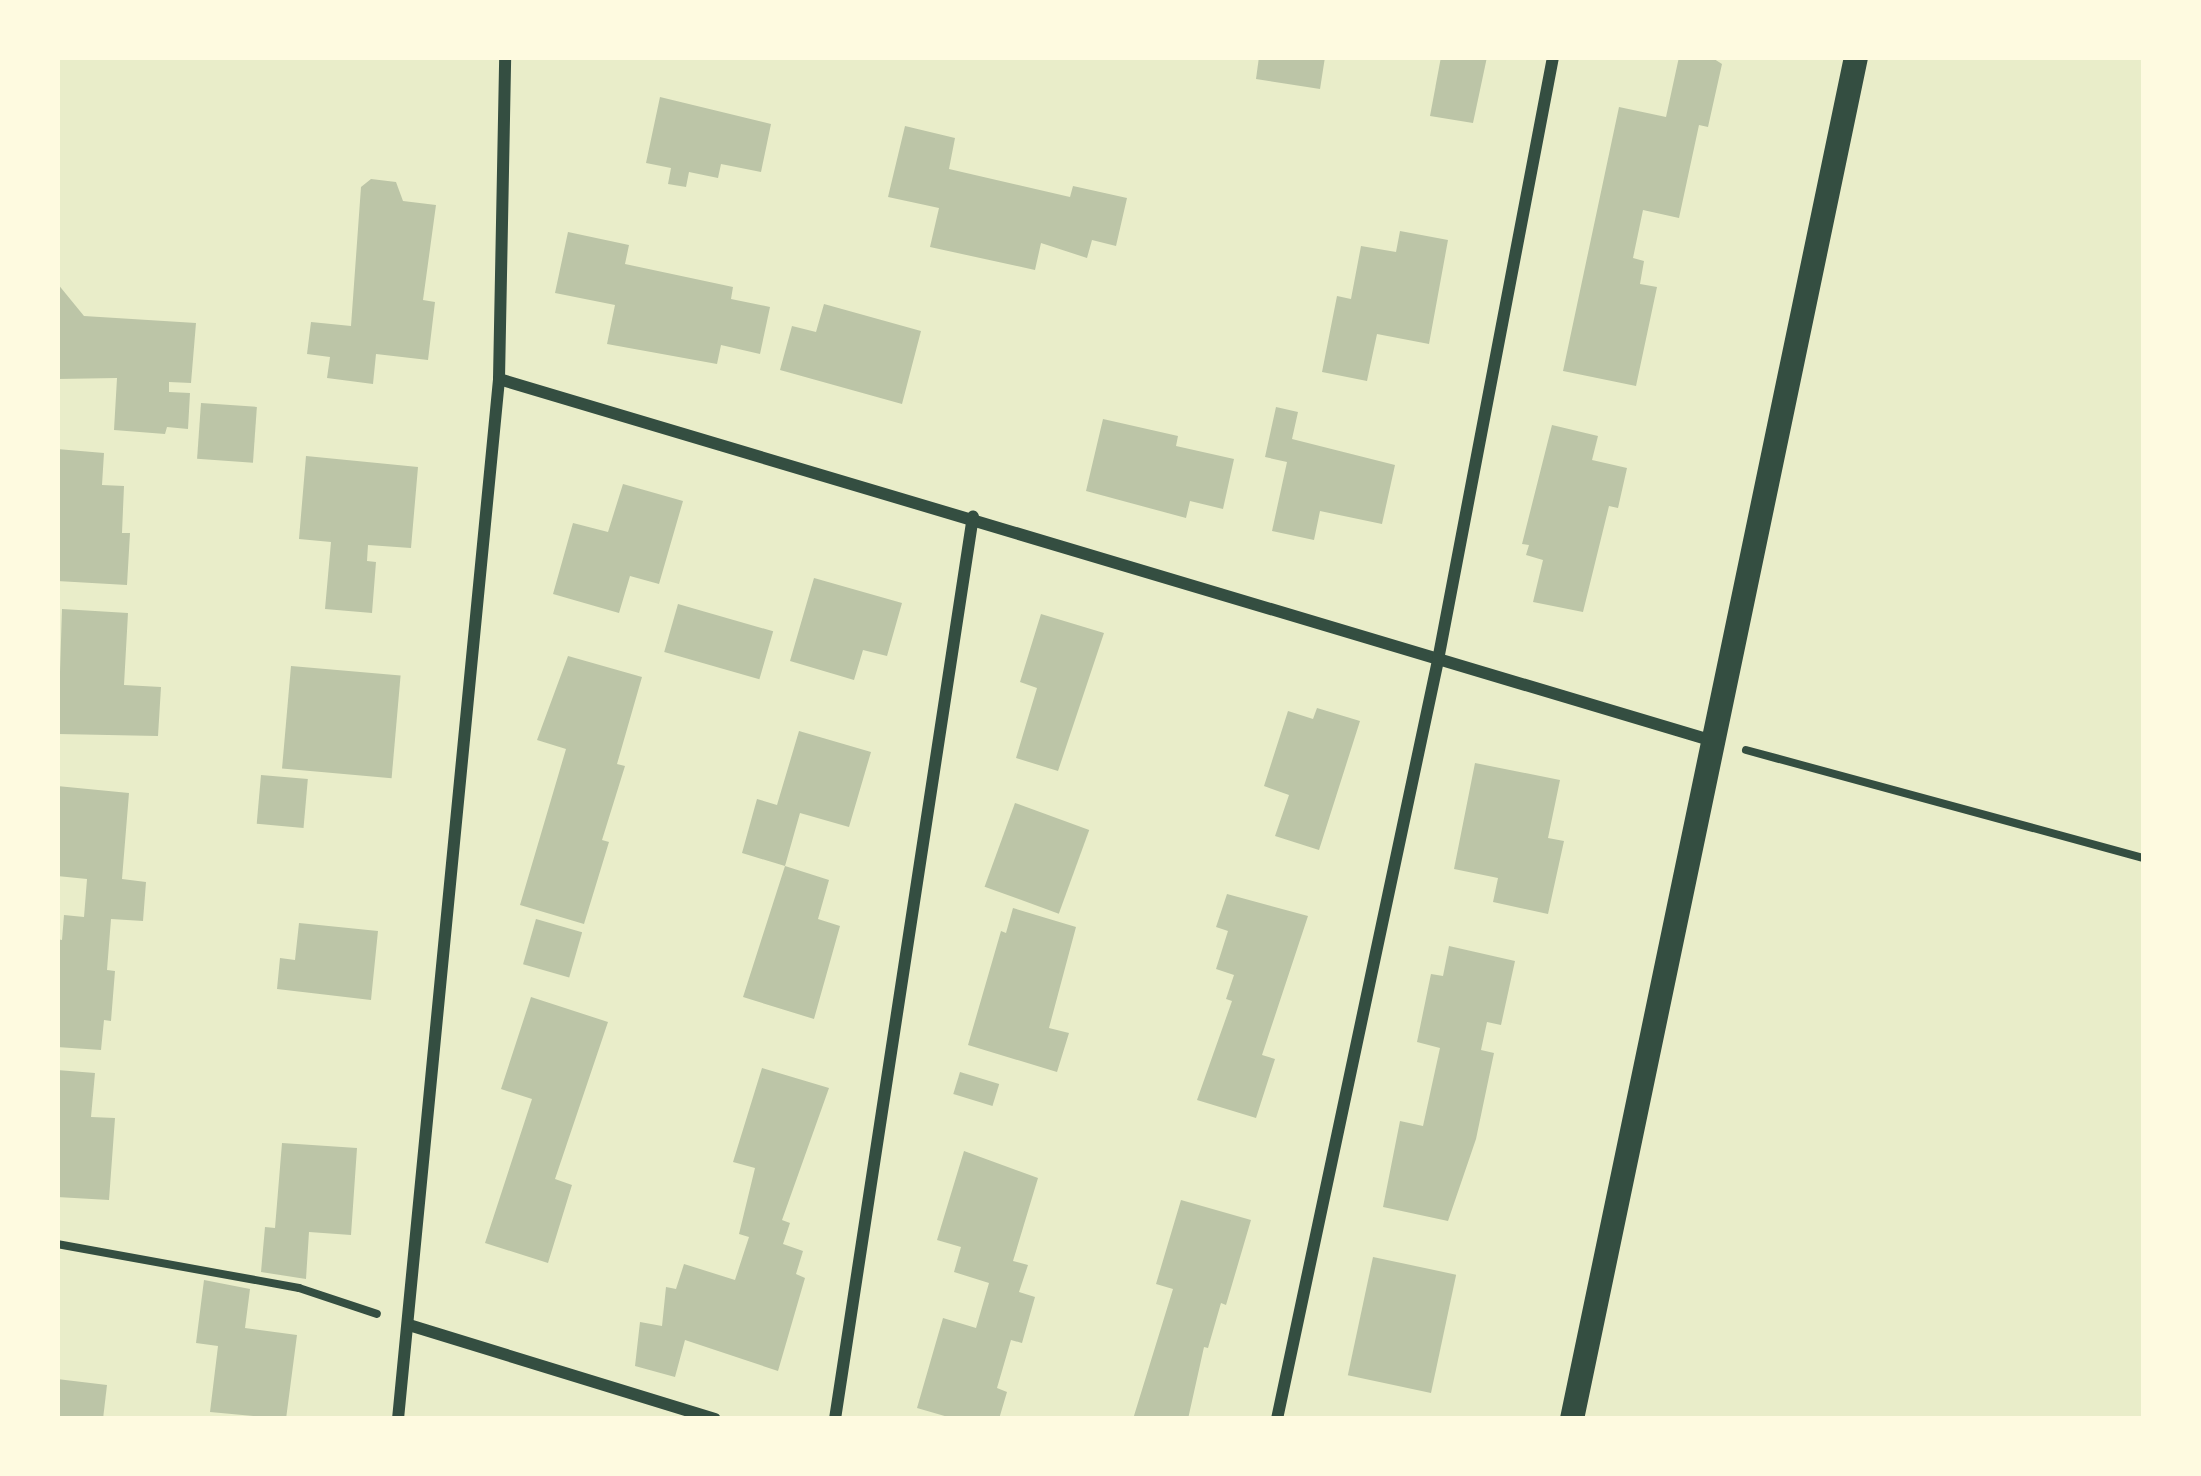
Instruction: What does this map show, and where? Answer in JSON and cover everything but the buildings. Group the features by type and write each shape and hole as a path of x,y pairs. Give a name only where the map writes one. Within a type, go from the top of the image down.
{"main road":[{"path":"1572,1419 1856,57"}],"street":[{"path":"398,1419 499,379 505,57"},
{"path":"1277,1419 1438,660 1553,57"},
{"path":"499,379 973,516 1713,741"},
{"path":"835,1419 973,516"},
{"path":"409,1325 715,1419"}],"path":[{"path":"1713,741 2144,858"},
{"path":"57,1244 299,1288 409,1325"}]}
